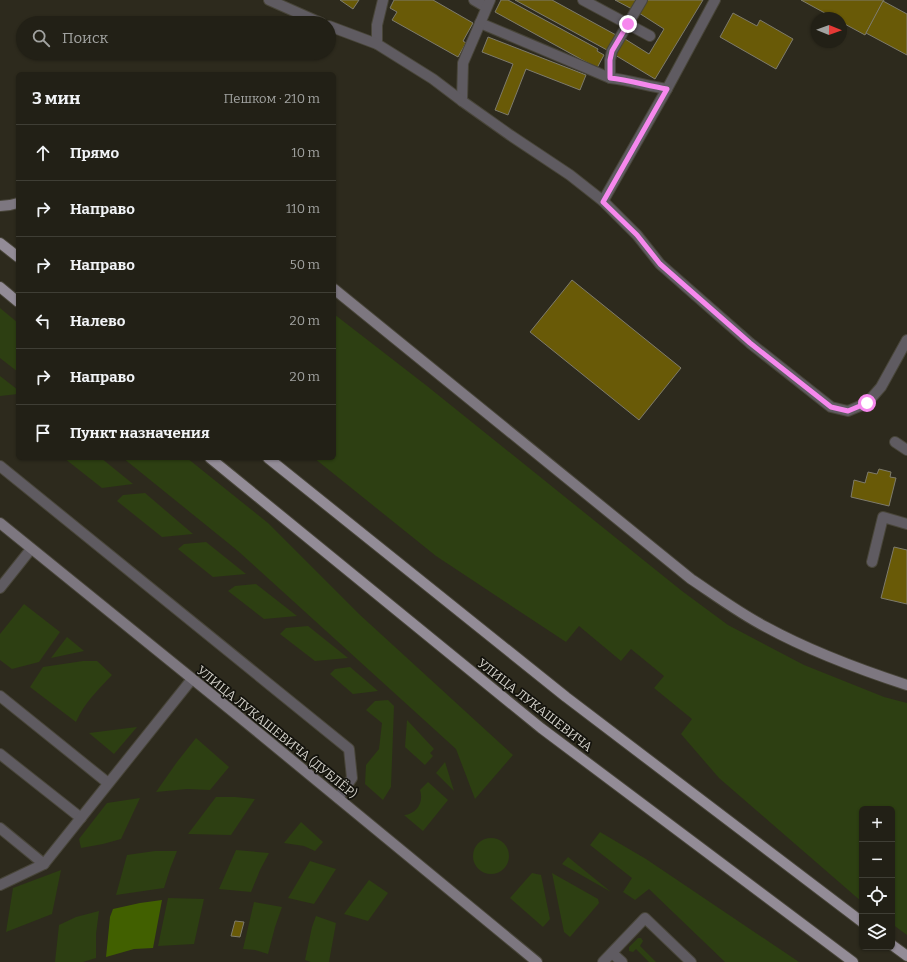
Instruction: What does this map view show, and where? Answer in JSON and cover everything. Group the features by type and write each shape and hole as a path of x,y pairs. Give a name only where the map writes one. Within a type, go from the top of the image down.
{"main road":[{"path":"0,206 16,204"},
{"path":"0,243 16,255"},
{"path":"0,287 16,300"},
{"path":"336,291 691,579 736,610 804,646 865,671 907,684"},
{"name":"УЛИЦА ЛУКАШЕВИЧА","path":"212,460 541,728 853,962"},
{"name":"УЛИЦА ЛУКАШЕВИЧА","path":"270,460 566,697 859,920"},
{"name":"УЛИЦА ЛУКАШЕВИЧА (ДУБЛЁР)","path":"0,523 537,962"},
{"path":"895,947 907,956"}],"street":[{"path":"269,0 304,16"},
{"path":"377,44 377,25 383,0"},
{"path":"462,101 463,63 488,3 474,0"},
{"path":"583,0 650,36"},
{"path":"610,78 610,60 612,51 642,0"},
{"path":"603,202 667,89 714,0"},
{"path":"480,23 610,78 650,87 667,89"},
{"path":"336,29 377,44 434,79 510,135 570,175 603,202 637,235 660,264 750,343 831,407 848,411 867,403 881,387 907,340"},
{"path":"895,442 907,450"},
{"path":"0,466 348,748 352,778 338,798"},
{"path":"872,562 883,517 907,524"},
{"path":"0,588 31,549"},
{"path":"2,882 44,864 192,679"},
{"path":"0,696 108,784"},
{"path":"0,754 81,818"},
{"path":"0,828 44,864"},
{"path":"604,962 645,918 691,962"},
{"path":"612,953 622,962"}],"green space":[{"path":"0,308 16,321 16,370 0,358"},
{"path":"336,316 427,386 682,591 728,625 804,665 884,697 907,703 907,935 895,926 895,806 859,806 859,899 719,778 681,734 692,719 654,688 664,676 631,649 621,661 579,626 566,642 436,556 316,460 336,460"},
{"path":"0,376 16,388 16,394 0,396"},
{"path":"67,460 103,460 133,484 102,488"},
{"path":"125,460 189,460 268,523 359,614 513,755 475,799 456,749 238,551"},
{"path":"145,493 193,534 162,537 117,501 123,495"},
{"path":"206,542 246,574 213,577 178,549 184,544"},
{"path":"256,584 297,616 264,619 228,591 235,586"},
{"path":"24,604 60,632 39,662 12,669 0,660 0,634"},
{"path":"308,626 348,658 315,661 280,634 286,628"},
{"path":"67,637 84,651 51,658"},
{"path":"83,661 97,661 112,675 87,703 76,722 30,687 43,667"},
{"path":"350,667 378,691 353,694 330,674 335,669"},
{"path":"388,700 394,706 391,787 383,800 365,784 366,765 379,749 382,723 366,710 375,701"},
{"path":"407,720 434,749 430,753 433,756 425,765 405,747"},
{"path":"137,727 114,754 89,733"},
{"path":"196,738 229,767 210,790 187,789 156,792 177,762"},
{"path":"445,762 454,791 436,773"},
{"path":"428,782 448,800 423,831 404,815 416,810 421,799 420,790"},
{"path":"216,797 255,799 231,835 188,834"},
{"path":"140,798 121,839 81,848 79,839 107,803"},
{"path":"301,822 323,842 315,851 304,846 284,843"},
{"path":"600,832 646,859 799,962 725,962 649,889 635,900 623,892 632,878 590,845"},
{"path":"495,838 504,843 508,849 508,863 504,869 495,874 487,874 478,869 474,863 473,852 478,843 484,839"},
{"path":"236,850 269,853 251,892 219,889"},
{"path":"155,851 177,851 164,888 116,895 127,855"},
{"path":"568,857 611,892 562,864"},
{"path":"310,861 336,869 314,904 288,898"},
{"path":"61,870 52,914 6,932 13,888"},
{"path":"532,873 541,875 550,919 543,927 510,898"},
{"path":"552,873 598,899 599,903 570,937 564,932"},
{"path":"369,880 388,893 368,921 344,914"},
{"path":"168,898 204,899 194,944 158,946"},
{"path":"162,900 153,948 134,949 106,957 110,917 113,909"},
{"path":"254,902 282,907 268,954 255,950 243,949"},
{"path":"99,911 96,934 96,958 83,962 55,962 59,925 76,917"},
{"path":"316,916 336,923 329,962 311,962 305,960 312,927"},
{"path":"638,938 641,938 643,941 640,946 656,962 649,962 636,949 633,952 629,951 629,947"}],"building":[{"path":"340,0 359,0 353,9"},
{"path":"394,0 433,0 473,23 463,41 466,43 458,57 392,20 397,12 390,8"},
{"path":"501,0 508,0 598,49 597,51 604,55 597,68 495,12"},
{"path":"515,0 552,0 616,35 607,50"},
{"path":"615,0 637,0 632,9"},
{"path":"646,0 703,0 655,79 615,55 625,39 649,54 664,29 639,13"},
{"path":"801,0 884,0 865,35 847,25 847,12 823,12"},
{"path":"883,1 907,14 907,55 866,33"},
{"path":"733,13 757,26 760,20 793,39 776,69 720,37"},
{"path":"488,37 586,75 580,90 526,69 508,115 495,110 513,64 482,52"},
{"path":"572,280 681,368 639,420 530,332"},
{"path":"879,469 891,472 890,477 896,478 889,506 851,497 854,480 865,483 868,472 877,474"},
{"path":"894,547 907,550 907,604 881,598"},
{"path":"235,921 244,922 240,937 231,936"}],"route":[{"path":"628,24 612,51 610,60 610,78 650,87 667,89 603,202 637,235 660,264 750,343 831,407 848,411 867,403"}]}
